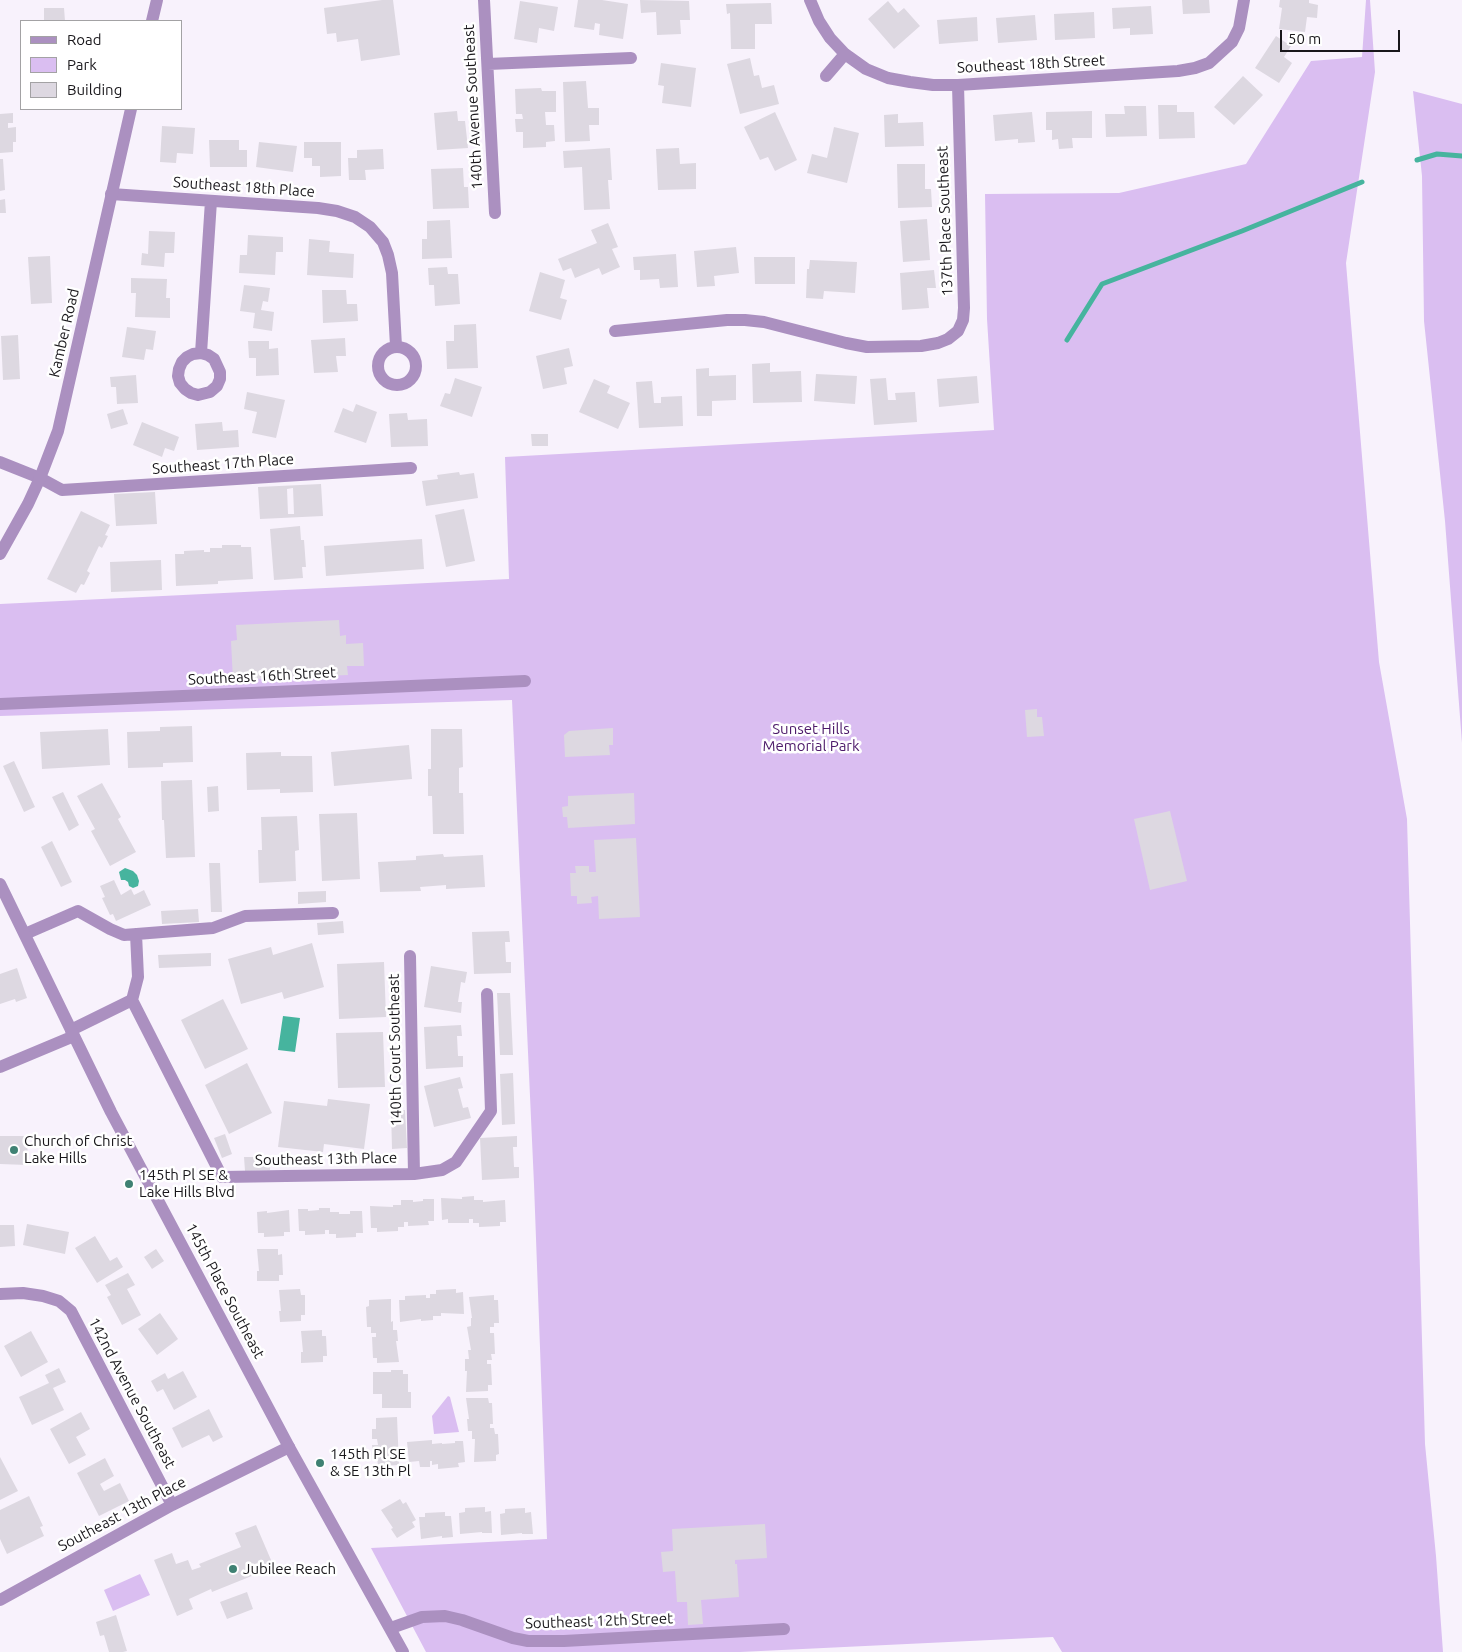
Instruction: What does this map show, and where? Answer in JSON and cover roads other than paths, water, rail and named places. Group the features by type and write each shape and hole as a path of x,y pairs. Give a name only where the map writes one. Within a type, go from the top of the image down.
{"street":[{"path":"152,20 157,0"},
{"name":"140th Avenue Southeast","path":"484,0 495,213"},
{"name":"Southeast 18th Street","path":"810,0 824,29 845,54 866,69 888,78 933,85 1178,71 1209,63 1232,42 1239,28 1244,0"},
{"path":"826,76 845,54"},
{"path":"488,64 631,58"},
{"name":"137th Place Southeast","path":"615,331 727,320 745,320 764,322 867,347 921,346 948,339 958,331 964,308 958,85"},
{"name":"Kamber Road","path":"0,554 28,504 58,432 131,110"},
{"name":"Southeast 18th Place","path":"111,194 337,211 355,217 370,227 383,242 388,255 392,273 396,346"},
{"path":"201,353 211,201"},
{"name":"Southeast 17th Place","path":"0,462 40,478 62,490 412,468"},
{"name":"Southeast 16th Street","path":"0,704 525,681"},
{"name":"145th Place Southeast","path":"0,884 115,1120 289,1447 391,1628"},
{"path":"25,934 78,911 124,935 213,928 245,916 333,913"},
{"path":"0,1067 72,1033 132,1000 138,977 136,934"},
{"name":"140th Court Southeast","path":"410,956 414,1174"},
{"name":"Southeast 13th Place","path":"132,1000 222,1177 414,1174 442,1170 456,1162 491,1111 487,994"},
{"name":"142nd Avenue Southeast","path":"0,1294 23,1293 43,1296 59,1301 71,1311 172,1504"},
{"name":"Southeast 13th Place","path":"0,1600 172,1504 289,1447"},
{"name":"Southeast 12th Street","path":"391,1628 422,1617 445,1616 528,1641 564,1641 784,1629"},
{"path":"391,1628 403,1652"}],"waterway":[{"path":"1417,160 1437,154 1462,156"},
{"path":"1067,340 1102,284 1242,231 1362,182"}],"place":[{"name":"Church of Christ Lake Hills","path":"14,1150"},
{"name":"145th Pl SE & Lake Hills Blvd","path":"129,1184"},
{"name":"145th Pl SE & SE 13th Pl","path":"320,1463"},
{"name":"Jubilee Reach","path":"233,1569"}],"park label":[{"name":"Sunset Hills Memorial Park","path":"811,738"}]}
